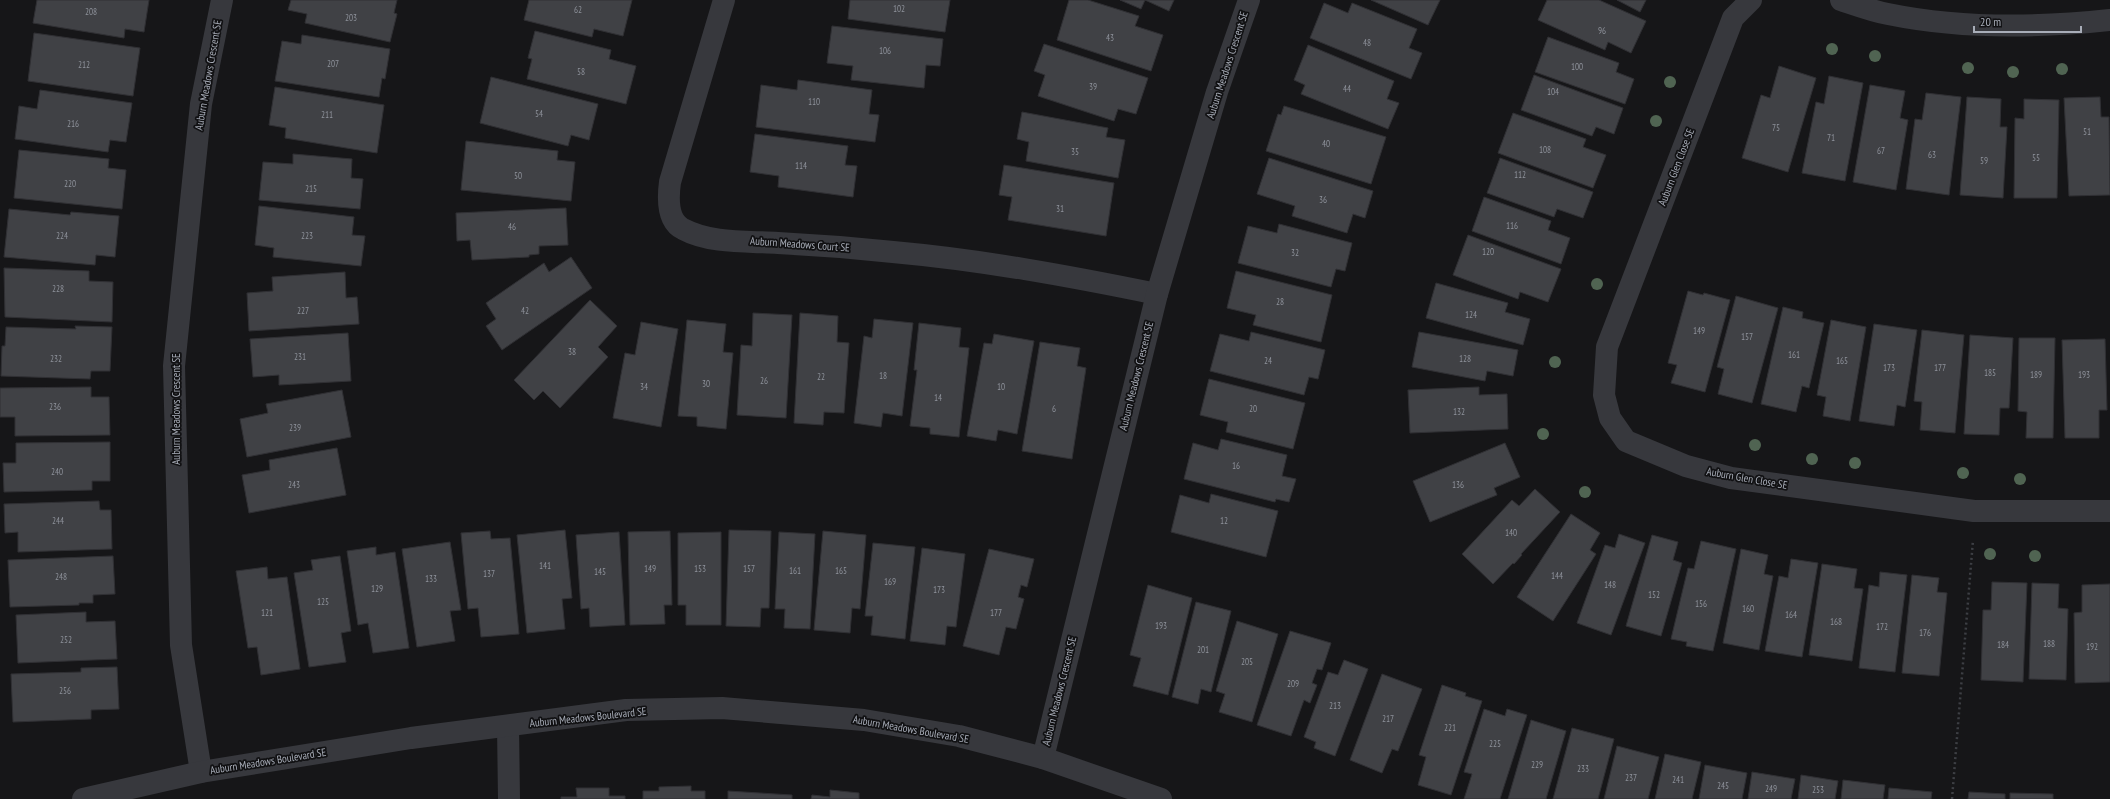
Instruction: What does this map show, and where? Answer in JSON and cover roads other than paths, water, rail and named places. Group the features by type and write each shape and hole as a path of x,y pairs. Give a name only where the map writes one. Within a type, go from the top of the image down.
{"street":[{"name":"Auburn Meadows Crescent SE","path":"201,772 181,645 174,366 201,104 222,0"},
{"name":"Auburn Meadows Court SE","path":"724,0 670,182 669,207 673,219 680,228 696,234 723,240 866,249 1004,264 1156,294"},
{"name":"Auburn Meadows Crescent SE","path":"1043,758 1156,294 1220,86 1249,0"},
{"name":"Auburn Glen Close SE","path":"1751,0 1733,18 1608,347 1604,395 1610,418 1626,441 1686,466 1731,478 1974,510 2110,511"},
{"path":"1841,0 1887,14 1965,25 2054,26 2110,20"},
{"name":"Auburn Meadows Boulevard SE","path":"83,799 201,772 411,738 626,710 722,708 864,720 959,736 1043,758 1161,799"},
{"path":"508,726 509,799"}]}
